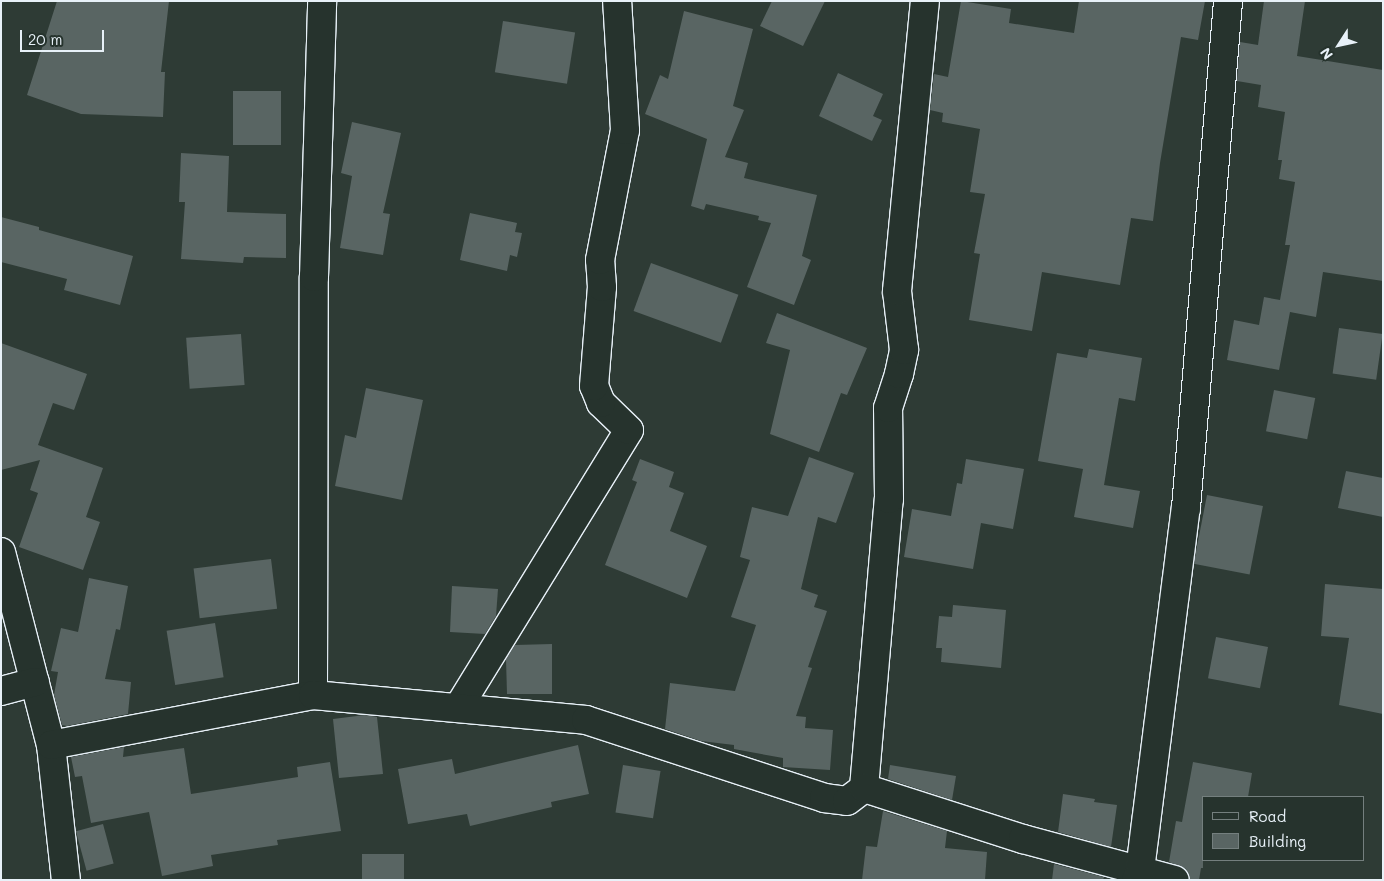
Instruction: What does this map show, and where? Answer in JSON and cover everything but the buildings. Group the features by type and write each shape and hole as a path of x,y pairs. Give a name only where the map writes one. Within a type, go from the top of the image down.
{"street":[{"path":"313,695 314,277 322,1"},
{"path":"458,708 630,430 601,403 594,386 602,287 600,260 625,130 617,1"},
{"path":"51,746 313,695 586,720 824,798 847,801 864,788 890,500 888,408 900,374 904,350 897,291 925,1"},
{"path":"1138,875 1186,508 1228,1"},
{"path":"1,552 51,746 66,880"},
{"path":"1,691 36,682"},
{"path":"864,788 1138,875 1175,880"}]}
